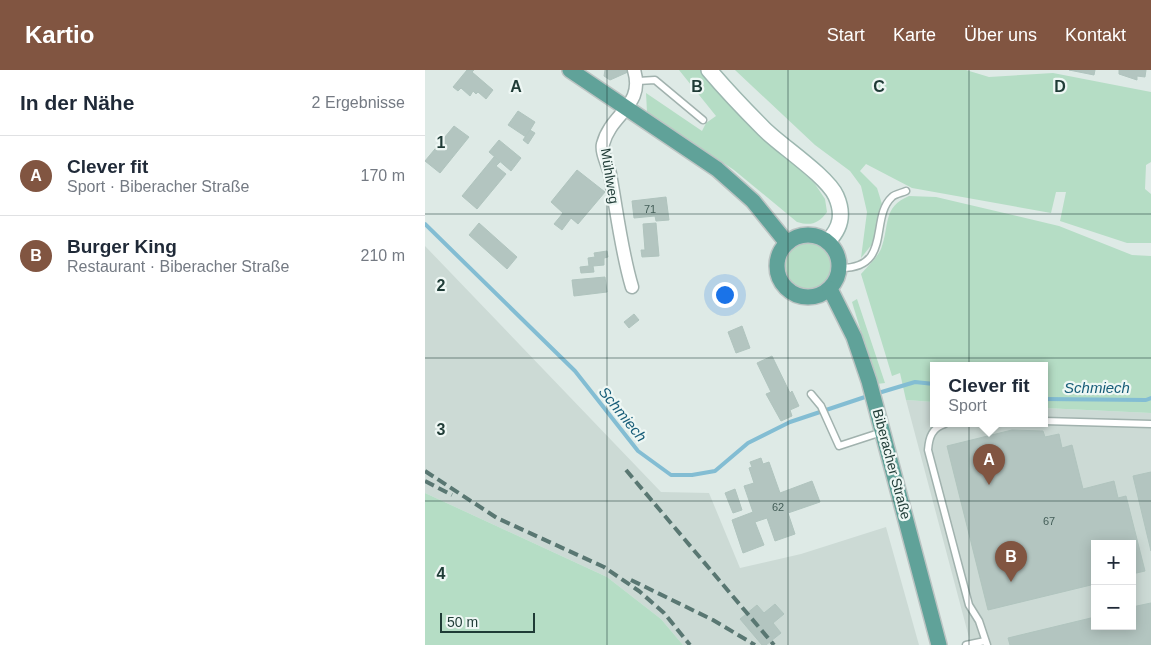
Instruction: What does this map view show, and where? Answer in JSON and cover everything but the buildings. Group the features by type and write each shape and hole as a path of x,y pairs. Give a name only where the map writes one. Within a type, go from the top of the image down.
{"main road":[{"path":"570,70 717,169 753,201 787,242"},
{"path":"807,235 818,236 828,241 835,249 840,268 837,279 830,289 821,295 810,298 799,296 789,291 781,283 777,273 780,251 787,242 807,235"},
{"name":"Biberacher Straße","path":"830,289 854,337 869,381 939,645"}],"street":[{"path":"709,70 764,129 826,183 836,195 841,212 839,226 828,241"},
{"name":"Mühlweg","path":"632,287 625,265 603,145 615,121 635,97 636,75"}],"lane":[{"path":"636,75 655,80 703,120"},
{"path":"840,268 856,268 864,263 877,244 885,207 892,197 906,191"},
{"path":"811,394 827,416 839,446 883,432"},
{"path":"1048,421 1151,424"},
{"path":"936,427 929,438 927,450 969,605 979,622 986,643 966,645"}],"shaded area":[{"path":"425,246 661,492 709,493 740,568 801,554 886,527 919,645 683,645 661,619 607,577 425,493"},
{"path":"906,400 930,402 930,427 1048,427 1048,408 1151,413 1151,645 971,645"}],"green space":[{"path":"679,70 700,70 746,119 815,184 825,199 827,212 820,219 810,224 797,222 734,170 647,112 646,93 702,131 706,123 716,116"},
{"path":"735,70 966,70 989,77 1053,73 1151,92 1151,162 1146,165 1145,189 1151,194 1151,243 1127,243 1060,221 1066,192 1056,192 1051,213 912,188 866,164 860,171 877,188 882,204 873,243 861,258 867,212 861,186 850,171 815,145"},
{"path":"909,196 936,197 1059,226 1132,255 1151,256 1151,413 1048,408 1048,362 930,362 930,402 906,400 900,373 892,376 861,274 881,249 888,218 900,200"},
{"path":"808,241 818,243 826,248 831,256 833,266 831,276 826,284 818,289 808,291 798,289 790,284 785,276 783,266 785,256 790,248 798,243"},
{"path":"857,299 885,383 877,384 852,302"},
{"path":"425,493 607,577 661,619 683,645 425,645"}],"waterway":[{"name":"Schmiech","path":"425,224 575,371 638,451 671,475 692,475 715,471 748,443 790,422 868,396"},
{"name":"Schmiech","path":"875,394 915,382 930,384"},
{"name":"Schmiech","path":"1048,399 1146,400 1151,398"}],"railway":[{"path":"626,470 774,645"},
{"path":"425,471 497,518 604,567 639,591 664,613 690,645"},
{"path":"425,481 452,495"},
{"path":"631,580 713,620 755,645"}],"place":[{"name":"Clever fit","path":"989,485"},
{"name":"Burger King","path":"1011,582"}]}
